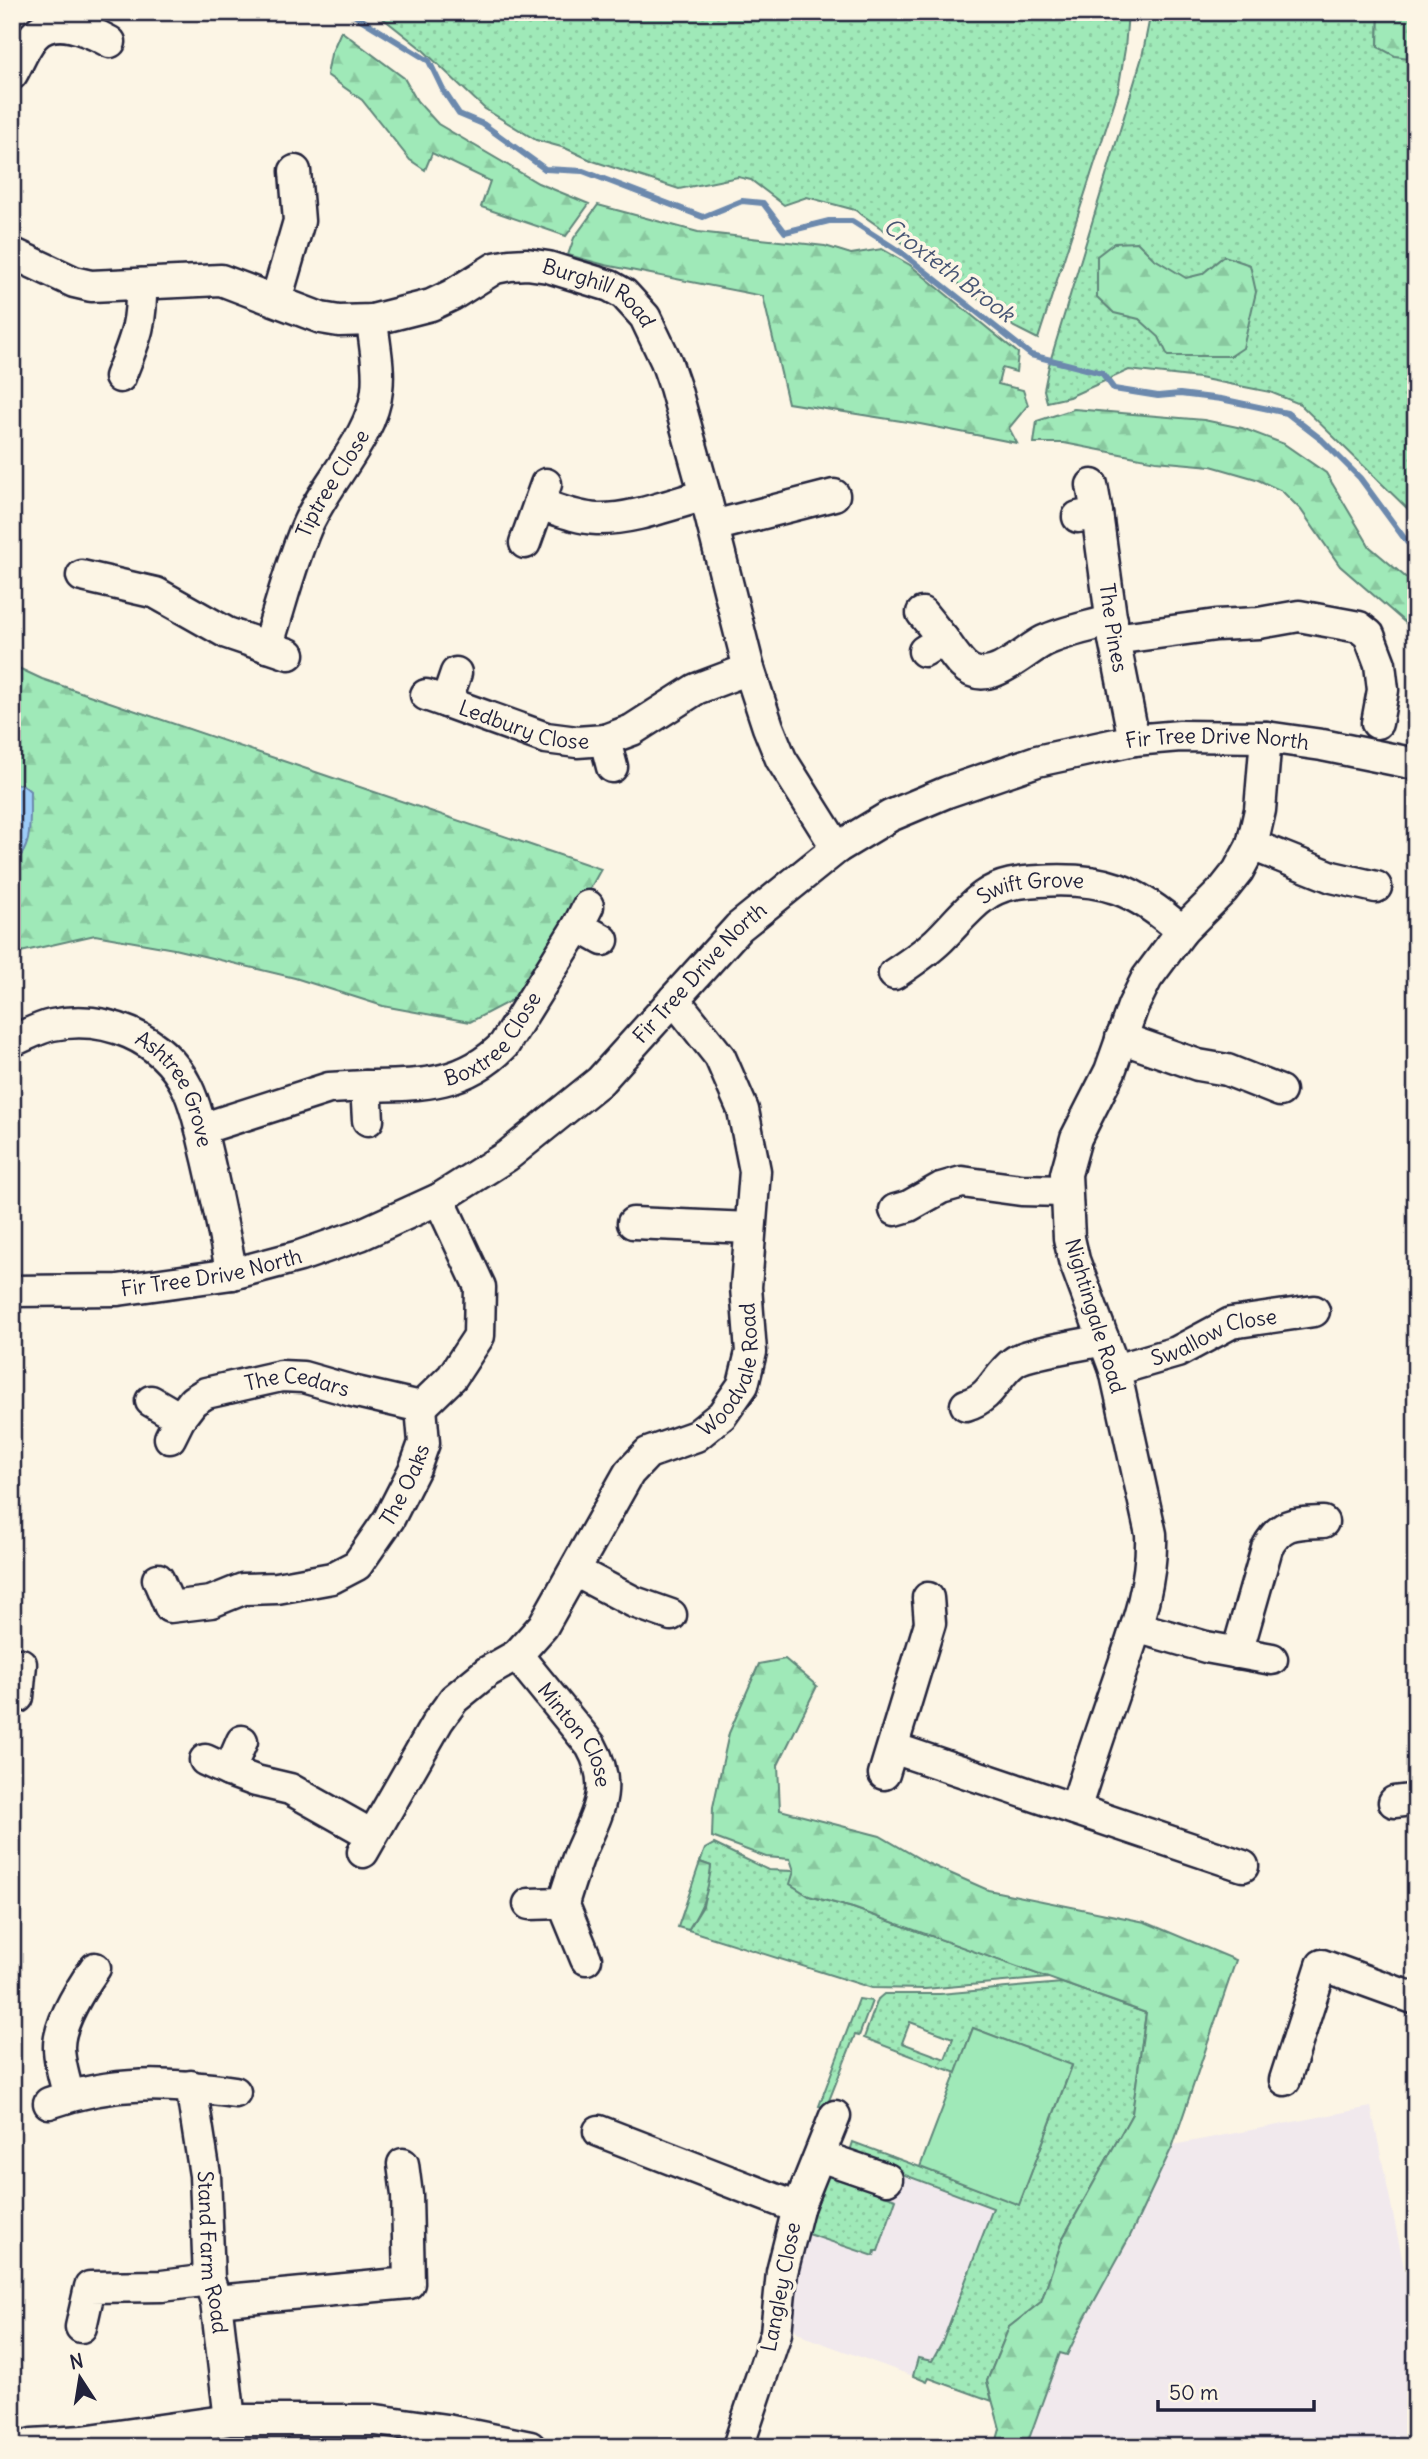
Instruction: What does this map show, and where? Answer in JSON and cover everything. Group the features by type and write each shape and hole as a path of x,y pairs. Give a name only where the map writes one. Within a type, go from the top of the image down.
{"street":[{"path":"12,74 28,43 45,27 68,26 87,30 112,44"},
{"path":"276,300 299,221 302,162"},
{"name":"Burghill Road","path":"12,253 74,282 91,286 221,281 321,318 339,321 372,320 430,304 452,295 495,268 527,264 548,267 610,286 635,304 655,337 675,387 749,669 781,759 837,848"},
{"path":"119,381 139,331 142,313 141,284"},
{"name":"Tiptree Close","path":"79,576 156,593 171,599 227,633 278,650 305,528 364,431 374,408 378,377 372,320"},
{"path":"713,526 834,493"},
{"path":"525,543 542,494 579,517 598,519 620,517 705,495"},
{"name":"The Pines","path":"1089,505 1134,740"},
{"path":"922,613 934,645 974,672 1001,669 1045,641 1113,630 1259,623 1299,617 1359,627 1369,635 1380,664 1383,690 1377,723"},
{"name":"Ledbury Close","path":"456,673 436,699 546,738 577,742 609,754 632,730 696,689 749,669"},
{"name":"Fir Tree Drive North","path":"12,1291 118,1290 162,1286 232,1274 300,1256 348,1239 439,1199 507,1156 600,1081 740,927 837,848 890,816 947,792 1037,761 1134,740 1180,736 1266,737 1416,764"},
{"name":"Nightingale Road","path":"1075,1809 1136,1628 1152,1558 1151,1534 1115,1370 1074,1261 1069,1238 1065,1191 1069,1156 1110,1071 1147,978 1182,931 1238,871 1252,845 1261,810 1266,737"},
{"path":"1252,845 1332,877 1380,888"},
{"name":"Swift Grove","path":"891,976 919,958 986,895 1000,887 1019,882 1064,879 1107,885 1144,900 1182,931"},
{"name":"Boxtree Close","path":"201,1129 329,1088 423,1085 470,1071 493,1057 504,1045 590,924"},
{"name":"Woodvale Road","path":"242,1741 217,1765 256,1781 290,1789 368,1844 438,1721 454,1699 487,1672 517,1655 543,1626 629,1473 638,1462 658,1448 686,1441 707,1430 733,1401 743,1385 751,1352 747,1287 755,1171 743,1110 720,1057 674,999"},
{"name":"Ashtree Grove","path":"12,1041 49,1026 75,1022 99,1023 122,1029 144,1040 162,1054 186,1087 201,1129 232,1274"},
{"path":"1121,1038 1198,1065 1227,1070 1282,1092"},
{"path":"366,1086 368,1120"},
{"path":"889,1211 909,1206 941,1188 962,1182 1021,1190 1065,1191"},
{"path":"421,1407 452,1377 479,1336 480,1287 439,1199"},
{"path":"629,1221 750,1228"},
{"name":"Swallow Close","path":"1115,1370 1177,1352 1231,1323 1318,1311"},
{"path":"963,1406 986,1395 1014,1362 1022,1358 1104,1340"},
{"name":"The Cedars","path":"151,1401 175,1428 193,1401 206,1393 281,1376 303,1377 421,1407"},
{"name":"The Oaks","path":"158,1579 170,1607 211,1602 243,1589 277,1588 332,1578 358,1564 389,1520 415,1468 424,1443 421,1407"},
{"path":"1237,1654 1267,1548 1273,1536 1291,1524 1325,1522"},
{"path":"575,1571 634,1602 671,1615"},
{"path":"927,1593 930,1623 888,1761 1075,1809 1243,1865"},
{"path":"1136,1628 1206,1647 1272,1659"},
{"name":"Minton Close","path":"517,1655 591,1746 603,1774 599,1809 577,1859 563,1903"},
{"path":"21,1664 23,1697"},
{"path":"529,1904 563,1903 586,1959"},
{"path":"1285,2081 1322,1965 1416,1998"},
{"path":"82,1977 60,2034 59,2100 139,2084 191,2086 235,2092"},
{"name":"Stand Farm Road","path":"191,2086 205,2175 213,2291 230,2420"},
{"name":"Langley Close","path":"738,2447 776,2333 782,2272 798,2207 835,2116"},
{"name":"Langley Close","path":"598,2131 798,2207"},
{"path":"820,2156 887,2179"},
{"path":"81,2327 77,2282 213,2291 421,2286 419,2194 403,2164"},
{"path":"22,2447 32,2444 84,2444 230,2420 376,2420 457,2432 530,2447"}],"shaded area":[{"path":"1371,2107 1416,2326 1416,2447 1026,2447 1060,2352 1067,2355 1130,2236 1173,2145"},
{"path":"843,2152 993,2208 942,2343 932,2361 918,2358 913,2376 805,2337 795,2330 789,2320 793,2254"}],"green space":[{"path":"375,12 1128,12 1118,91 1038,339 1014,327 930,262 855,210 807,197 784,205 751,180 738,177 679,189 536,140 485,109 423,50"},
{"path":"1151,12 1379,12 1378,47 1416,59 1416,517 1300,404 1270,392 1199,378 1129,370 1069,397 1047,402 1044,390 1049,365 1142,57"},
{"path":"1379,12 1416,12 1416,59 1395,56 1378,47"},
{"path":"341,31 404,78 417,101 438,124 538,183 589,204 566,236 481,207 490,181 432,153 425,170 410,160 362,100 327,75 331,54"},
{"path":"598,205 698,232 825,246 851,254 882,249 910,265 1018,353 1016,372 1002,368 998,384 1023,390 1028,405 1009,428 1017,443 788,403 763,296 605,265 568,255 574,238"},
{"path":"1137,242 1153,258 1186,278 1202,274 1224,256 1250,265 1256,292 1243,348 1231,356 1168,356 1159,337 1139,319 1114,313 1097,297 1097,256 1114,243"},
{"path":"1074,409 1204,420 1242,428 1284,444 1326,473 1370,547 1416,586 1416,632 1340,566 1301,510 1282,491 1256,479 1211,466 1156,461 1064,443 1034,443 1037,421"},
{"path":"12,665 42,679 601,869 535,988 470,1022 383,1006 295,978 174,949 95,935 12,954 12,863 19,860 22,784 12,785"},
{"path":"785,1659 817,1686 778,1765 780,1810 880,1836 927,1863 988,1890 1145,1922 1236,1960 1173,2145 1130,2236 1067,2355 1060,2353 1026,2447 995,2447 1000,2429 987,2381 1009,2327 1041,2302 1063,2238 1132,2114 1146,2013 853,1908 809,1896 790,1884 794,1871 790,1859 766,1857 712,1837 713,1807 729,1733 759,1664"},
{"path":"714,1844 768,1870 794,1871 809,1896 853,1908 1049,1978 925,1989 872,1988 688,1930 703,1906 711,1866 700,1862 705,1849"},
{"path":"700,1862 711,1866 708,1884 701,1907 688,1930 678,1927"},
{"path":"1062,1983 1146,2013 1132,2114 1063,2238 1041,2302 1009,2327 987,2381 992,2401 929,2378 927,2382 913,2376 918,2358 932,2361 942,2343 993,2208 849,2154 853,2142 1019,2204 1072,2066 973,2028 956,2073 864,2038 878,1999 884,1994 940,1994","holes":["910,2022 953,2038 945,2059 902,2043"]},
{"path":"859,1999 872,2001 859,2036 855,2035 826,2108 819,2106"},
{"path":"973,2028 1072,2065 1019,2205 920,2167"},
{"path":"830,2171 876,2182 873,2191 896,2199 874,2256 802,2232 822,2178"}],"water":[{"path":"22,784 30,791 28,841 19,857 12,863 12,785"}],"waterway":[{"name":"Croxteth Brook","path":"349,12 429,61 443,90 459,114 483,124 545,169 583,171 703,217 742,201 763,203 785,232 829,221 852,221 902,253 1031,355 1102,373 1114,389 1158,396 1180,394 1221,399 1287,413 1322,440 1360,478 1407,542 1416,548"}]}
